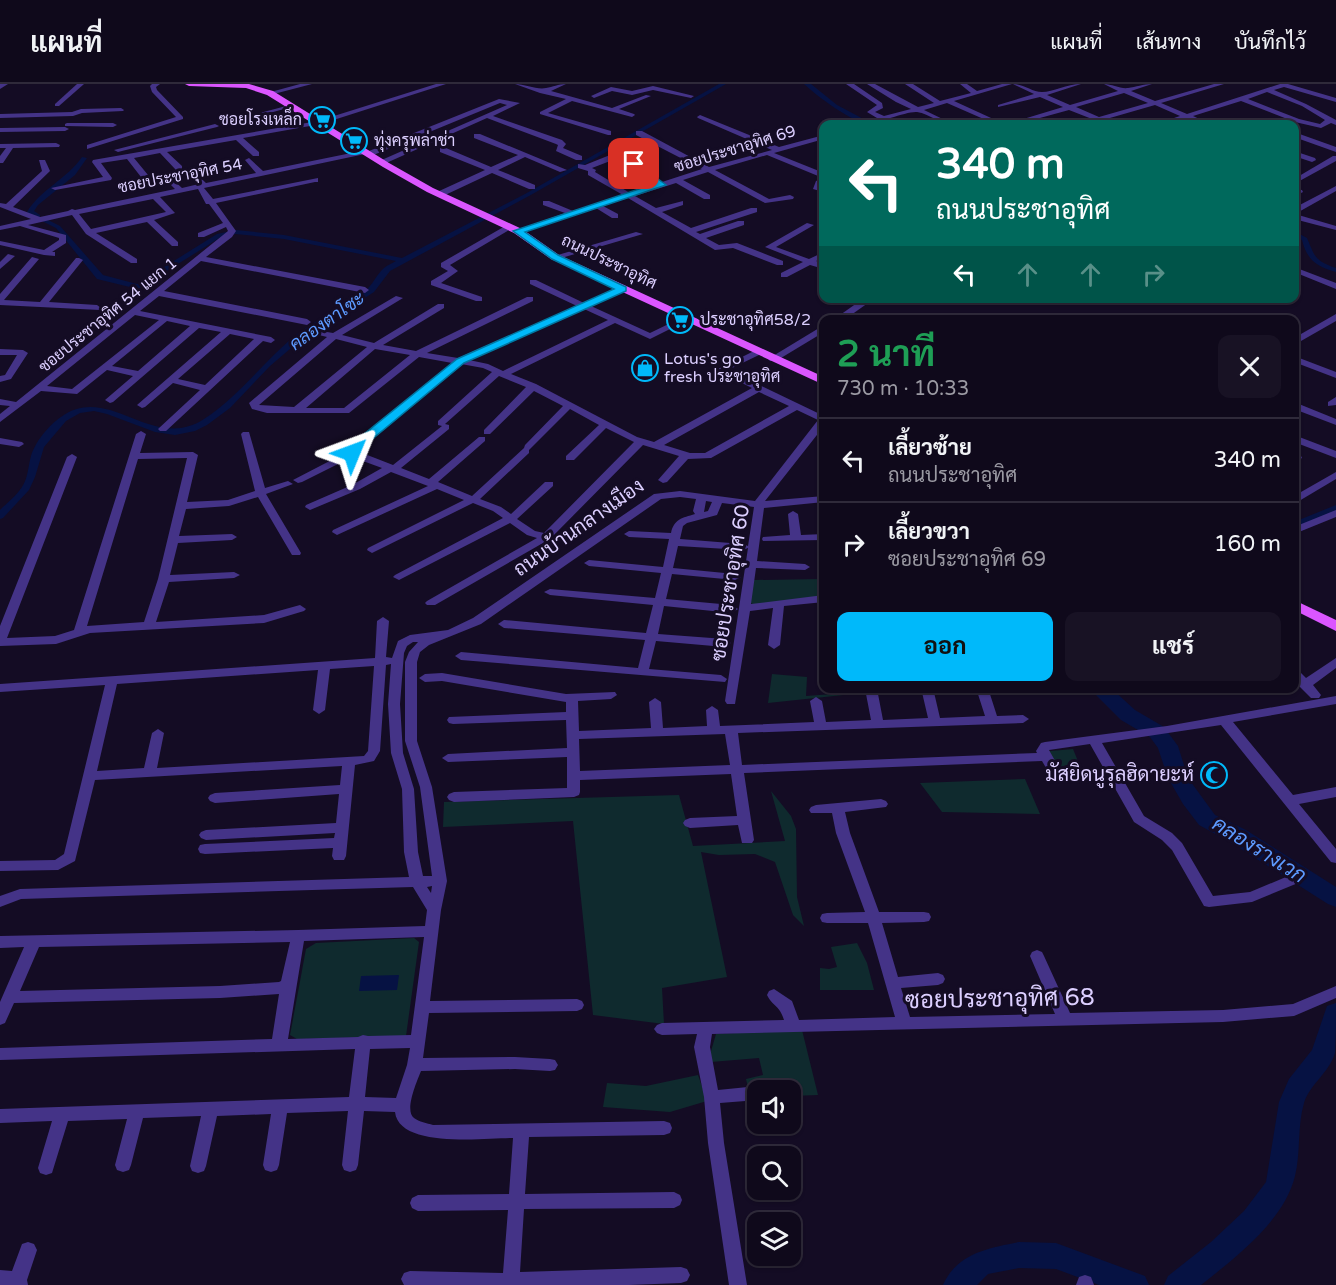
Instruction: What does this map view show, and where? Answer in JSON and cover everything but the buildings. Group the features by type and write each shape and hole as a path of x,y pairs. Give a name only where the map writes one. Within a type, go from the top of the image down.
{"main road":[{"name":"ถนนประชาอุทิศ","path":"189,84 238,85 270,93 381,162 440,194 514,229 555,257 819,380"},
{"path":"1299,607 1336,626"}],"street":[{"path":"0,87 5,84"},
{"path":"57,105 81,84"},
{"path":"90,147 180,118 154,92 153,86 157,84"},
{"path":"270,93 309,84"},
{"path":"55,188 108,178 96,162 319,123 443,84"},
{"path":"520,84 542,92 632,115"},
{"path":"542,92 563,84"},
{"path":"849,84 880,104 881,107 870,112 884,119"},
{"path":"870,84 898,102 937,120"},
{"path":"908,84 939,104"},
{"path":"963,84 976,93"},
{"path":"881,120 1006,84"},
{"path":"1016,84 1099,120 1221,84"},
{"path":"1000,106 1078,84"},
{"path":"1107,84 1196,120"},
{"path":"1025,120 1149,84"},
{"path":"1173,120 1287,85 1336,100"},
{"path":"594,96 611,89 629,93 653,88 691,96"},
{"path":"612,110 663,90"},
{"path":"1267,90 1295,101 1333,121"},
{"path":"1240,98 1294,120"},
{"path":"571,99 542,113 608,133"},
{"name":"ซอยประชาอุทิศ 54","path":"0,228 72,211 367,153 499,101 516,103 486,116"},
{"path":"948,101 991,120"},
{"path":"233,121 292,105"},
{"path":"1,110 73,114 81,111 121,110"},
{"path":"50,153 73,114"},
{"path":"381,162 486,116 559,142 562,144 558,148 593,170 590,173 718,248 734,245 780,263"},
{"path":"700,117 779,150"},
{"path":"1299,122 1321,126 1333,121"},
{"path":"0,130 113,124"},
{"path":"202,129 215,141"},
{"path":"111,159 108,154 113,152 202,129 218,129 256,154"},
{"path":"639,133 768,201 790,197"},
{"path":"477,136 563,170"},
{"path":"1299,136 1336,150"},
{"name":"ซอยประชาอุทิศ 69","path":"479,299 435,283 454,271 444,265 514,229 819,138"},
{"path":"0,146 56,145"},
{"path":"0,161 11,146"},
{"path":"161,150 179,168"},
{"path":"443,150 532,187"},
{"path":"582,164 628,151"},
{"path":"767,153 819,176"},
{"path":"440,194 524,155"},
{"path":"1299,155 1312,160"},
{"path":"129,156 144,175"},
{"path":"1299,179 1336,158"},
{"path":"249,160 261,173"},
{"path":"37,219 4,206 46,171 42,162"},
{"path":"634,164 651,179 662,185"},
{"path":"191,171 229,230 201,235"},
{"path":"128,188 171,180 180,190"},
{"path":"209,202 315,180"},
{"path":"677,180 706,197"},
{"path":"817,189 819,183"},
{"path":"1299,211 1336,188"},
{"path":"648,189 659,194"},
{"path":"94,231 171,213 154,195"},
{"path":"546,203 572,213"},
{"path":"656,211 680,203"},
{"path":"596,206 615,216"},
{"path":"691,231 754,210"},
{"path":"72,211 134,261"},
{"path":"1299,216 1332,226 1336,221"},
{"path":"149,219 176,244"},
{"path":"700,237 741,223"},
{"path":"810,225 770,247 819,265"},
{"path":"0,243 48,254 64,238 24,226"},
{"name":"ซอยประชาอุทิศ 54 แยก 1","path":"0,419 201,259 229,230"},
{"path":"94,231 127,249"},
{"path":"555,257 639,234"},
{"path":"0,267 11,256"},
{"path":"784,275 819,257"},
{"path":"0,300 35,259"},
{"path":"201,259 365,290"},
{"path":"42,305 79,260"},
{"path":"1299,271 1336,286"},
{"path":"533,282 650,336 686,319"},
{"path":"352,453 352,449 460,361 622,289"},
{"path":"159,293 307,322"},
{"path":"399,298 334,336 254,403 255,407 296,411 346,411 417,354 530,299"},
{"path":"0,300 97,309"},
{"path":"845,315 863,303"},
{"path":"296,411 374,346 441,306"},
{"path":"135,312 271,340"},
{"path":"1299,339 1336,317"},
{"path":"40,388 72,393 166,318"},
{"path":"310,507 357,487 392,468 502,372 615,321"},
{"path":"110,400 197,325"},
{"path":"142,405 228,331"},
{"path":"772,358 819,331"},
{"path":"318,332 374,346 460,361 502,372 641,441 686,455 707,456 795,407"},
{"path":"163,429 204,388 261,338"},
{"path":"758,352 721,370 819,417"},
{"path":"0,379 8,376 23,353 1,353"},
{"path":"1299,361 1336,375"},
{"path":"105,367 139,375"},
{"path":"171,380 204,388"},
{"path":"337,532 435,484 533,386"},
{"path":"655,446 757,389"},
{"path":"0,402 18,405"},
{"path":"372,550 474,499 568,405"},
{"path":"1299,407 1336,422"},
{"path":"570,458 604,424"},
{"name":"ซอยประชาอุทิศ 60","path":"731,701 738,609 751,564 759,505 819,424"},
{"path":"79,632 141,434"},
{"path":"246,434 261,494 296,553"},
{"path":"1299,440 1336,455"},
{"path":"431,603 546,537 641,441"},
{"path":"1,442 20,444"},
{"path":"181,506 229,503 261,494 293,482 352,453 474,499 512,518 531,532 546,537"},
{"path":"134,456 193,455 164,579 149,626"},
{"path":"663,480 686,455"},
{"path":"72,457 0,642 56,640 89,629 264,619 300,609"},
{"path":"1299,498 1336,475"},
{"path":"399,577 512,518 549,484"},
{"name":"ถนนบ้านกลางเมือง","path":"406,666 412,652 421,644 477,621 658,496 681,494 759,505 819,499"},
{"path":"701,516 698,511 702,497"},
{"path":"643,671 678,525 683,521 712,513 718,499"},
{"path":"1299,529 1336,513"},
{"path":"793,514 796,538"},
{"path":"630,534 743,547"},
{"path":"172,540 231,537"},
{"path":"767,539 819,537"},
{"path":"590,563 735,577"},
{"path":"751,564 805,567"},
{"path":"164,579 234,574"},
{"path":"550,592 738,609 819,599"},
{"path":"774,645 779,604"},
{"path":"88,776 370,758 374,751 383,621"},
{"path":"504,624 725,644"},
{"path":"461,656 721,678"},
{"path":"0,688 381,661 406,666 425,678 469,686 489,685 569,697 611,695"},
{"path":"1305,685 1336,662"},
{"path":"319,710 325,665"},
{"path":"406,666 411,690 411,741 426,787 440,881 434,909 415,1065 402,1105 403,1116 408,1123 433,1132 664,1128"},
{"path":"406,666 395,690 397,753 408,789 411,852 417,882 434,909"},
{"path":"1299,678 1315,695"},
{"path":"0,866 58,865 70,857 88,776 105,719 112,679"},
{"path":"395,690 411,690"},
{"path":"928,693 935,722"},
{"path":"984,693 992,720"},
{"path":"872,694 878,724"},
{"path":"454,797 574,792 573,716 572,699 569,697"},
{"path":"1060,780 1042,749 1045,746 1167,730 1336,700"},
{"path":"816,701 821,726"},
{"path":"655,702 657,732"},
{"path":"712,710 714,729"},
{"path":"453,720 573,716"},
{"path":"573,735 1023,719"},
{"path":"1226,720 1288,801 1336,858"},
{"path":"731,729 747,840"},
{"path":"148,773 158,733"},
{"path":"1094,740 1139,819 1144,824 1160,831 1178,848 1209,902 1252,897 1293,879"},
{"path":"397,753 414,750"},
{"path":"448,758 573,752"},
{"path":"573,776 1039,757"},
{"path":"342,828 206,842 340,849 349,761"},
{"path":"408,789 426,787"},
{"path":"215,798 346,789"},
{"path":"1288,801 1336,792"},
{"path":"816,810 881,804"},
{"path":"837,808 843,833 874,919 904,1024"},
{"path":"690,823 744,820"},
{"path":"0,902 20,894 440,881"},
{"path":"827,918 924,917"},
{"path":"0,942 33,943 432,931"},
{"path":"279,1046 298,936"},
{"path":"0,1019 33,943"},
{"path":"1037,956 1065,1019"},
{"path":"892,983 938,979"},
{"path":"9,997 220,992 288,985"},
{"name":"ซอยประชาอุทิศ 68","path":"662,1029 1223,1016 1294,1010 1336,992"},
{"path":"774,995 787,1005 794,1026"},
{"path":"423,1007 577,1005"},
{"path":"706,1028 702,1047 712,1097 716,1143 738,1285"},
{"path":"350,1165 363,1041"},
{"path":"0,1054 418,1041"},
{"path":"415,1065 515,1063 550,1065"},
{"path":"712,1097 747,1095"},
{"path":"0,1116 356,1104 402,1105"},
{"path":"271,1165 280,1107"},
{"path":"198,1166 210,1110"},
{"path":"123,1165 137,1112"},
{"path":"46,1168 62,1115"},
{"path":"511,1283 521,1132"},
{"path":"418,1203 674,1200"},
{"path":"0,1278 19,1282 28,1250"},
{"path":"410,1279 511,1283 681,1275"}],"green space":[{"path":"819,579 819,597 755,605 749,602 754,580"},
{"path":"772,674 807,677 806,696 862,693 768,703"},
{"path":"1073,749 1084,776 1054,778 1040,752"},
{"path":"1025,779 1040,814 942,812 920,783"},
{"path":"771,791 791,816 796,829 797,897 804,926 793,915 775,862 755,854 719,855 701,852 727,977 662,988 664,1024 593,1015 573,821 443,827 444,802 679,795 693,846 785,841"},
{"path":"414,938 419,942 406,1036 297,1039 290,1035 306,949 316,943"},
{"path":"857,943 867,963 874,990 820,990 820,968 837,967 831,947"},
{"path":"802,1030 818,1095 801,1096 801,1080 747,1080 747,1083 746,1079 763,1075 759,1058 711,1062 709,1058 716,1034"},
{"path":"698,1075 707,1101 670,1112 603,1107 607,1083 646,1086"}],"shaded area":[{"path":"399,975 397,990 359,991 361,976"}],"waterway":[{"name":"คลองตาโซะ","path":"0,516 27,486 39,447 63,419 78,410 94,409 109,412 158,430 175,432 192,429 204,423 227,406 268,364 301,335 371,290 387,269 527,195 723,84"},
{"path":"807,84 835,106 862,120"},
{"path":"38,216 30,212 35,204 73,173 84,158"},
{"path":"44,220 58,227 100,277 138,287 219,235 236,232 284,237 401,260"},
{"path":"1299,236 1305,239 1309,253 1314,260 1336,270"},
{"name":"คลองรางเวก","path":"1299,526 1336,510"},
{"name":"คลองรางเวก","path":"1104,693 1128,715 1157,732 1168,746 1178,778 1190,799 1207,820 1238,836 1336,898"},
{"path":"1178,1285 1205,1265 1238,1235 1267,1204 1277,1189 1282,1176 1287,1123 1292,1102 1298,1086 1323,1053 1336,1013"},
{"path":"957,1285 981,1263 1019,1255 1056,1256 1135,1285"}],"place":[{"name":"ซอยโรงเหล็ก","path":"322,120"},
{"name":"ทุ่งครุพล่าช่า","path":"354,141"},
{"name":"ประชาอุทิศ58/2","path":"680,320"},
{"name":"Lotus's go fresh ประชาอุทิศ","path":"645,368"},
{"name":"มัสยิดนูรุลฮิดายะห์","path":"1214,775"}],"route":[{"path":"352,453 352,449 460,361 622,289 555,257 518,231 662,185 651,179 634,164"}]}
